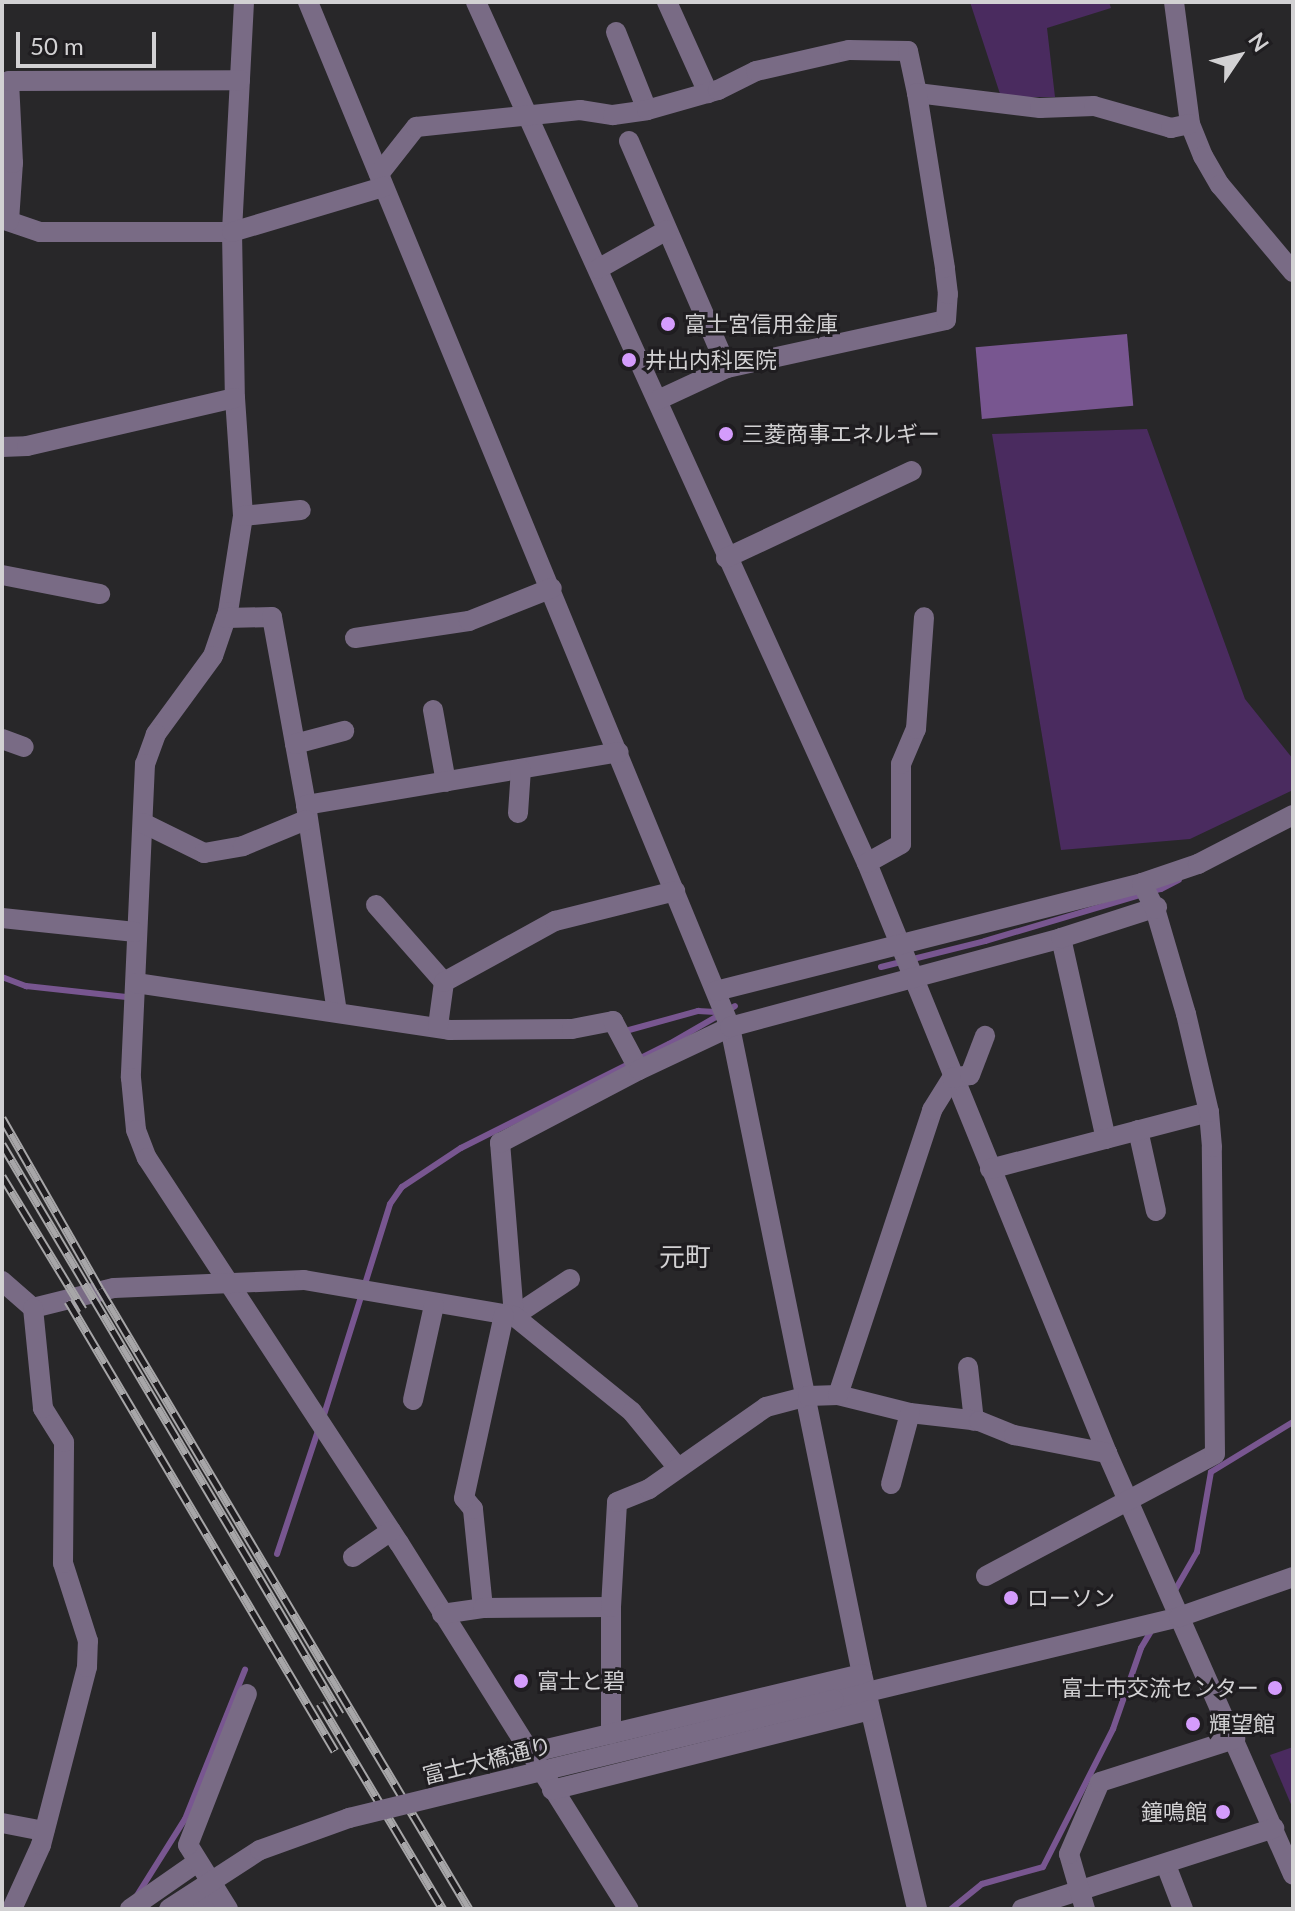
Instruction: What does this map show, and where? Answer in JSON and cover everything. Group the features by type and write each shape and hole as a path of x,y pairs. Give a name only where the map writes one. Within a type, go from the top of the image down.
{"street":[{"path":"244,2 232,232 235,398 243,516 226,618 213,656 156,734 145,764 135,932 136,993 131,1078 136,1130 147,1158 391,1531 629,1909"},
{"path":"308,2 552,588 729,1024 808,1396 866,1692 917,1909"},
{"path":"476,2 867,863 911,979 1107,1453 1293,1875"},
{"path":"667,2 708,93"},
{"path":"1174,2 1190,124 1220,185 1293,272"},
{"path":"616,32 647,110"},
{"path":"240,80 9,81 13,163 6,220 40,232 232,232 381,180 416,127 580,110 613,115 647,110 708,93 756,71 849,50 908,51 945,268 948,294 946,320 727,368 658,400"},
{"path":"917,93 1040,108 1094,106 1171,128 1190,124"},
{"path":"629,141 727,368"},
{"path":"598,269 667,230"},
{"path":"2,447 27,446 235,398"},
{"path":"726,558 912,471"},
{"path":"243,516 301,510"},
{"path":"2,575 100,594"},
{"path":"355,638 469,621 552,588"},
{"path":"226,618 272,617 337,1012"},
{"path":"867,863 901,844 901,764 916,729 924,617"},
{"path":"433,710 446,782"},
{"path":"295,744 344,731"},
{"path":"2,739 24,747"},
{"path":"143,823 204,853 243,846 306,812 446,782 619,752"},
{"path":"518,813 521,769"},
{"path":"483,1608 473,1509 464,1498 509,1316 500,1143 729,1024 1061,938 1149,897 1198,864 1293,815"},
{"path":"444,982 555,921 675,891"},
{"path":"717,993 898,943 1149,897"},
{"path":"986,1576 1127,1497 1215,1454 1209,1112 1186,1014 1149,897"},
{"path":"376,905 444,982 438,1026"},
{"path":"2,918 135,932"},
{"path":"1061,938 1106,1139"},
{"path":"136,993 337,1012 449,1030 572,1029 613,1021 639,1070"},
{"path":"838,1395 932,1110 952,1078 970,1075 985,1036"},
{"path":"990,1169 1209,1112"},
{"path":"1138,1130 1156,1211"},
{"path":"509,1316 570,1279"},
{"path":"33,1308 114,1288 304,1280 509,1316 632,1412 678,1468"},
{"path":"2,1281 33,1308 43,1408 64,1442 63,1563 88,1641 87,1667 44,1831 29,1878 12,1909"},
{"path":"413,1400 434,1305"},
{"path":"968,1367 974,1421"},
{"path":"611,1734 611,1607 617,1502 649,1489 766,1407 808,1396 838,1395 910,1413 974,1421 1014,1435 1107,1453"},
{"path":"891,1484 910,1413"},
{"path":"353,1557 391,1531"},
{"path":"552,1790 866,1692 1179,1617 1293,1577"},
{"path":"442,1614 483,1608 611,1607"},
{"path":"530,1753 611,1734 866,1692"},
{"name":"富士大橋通り","path":"169,1909 260,1850 349,1818 866,1692"},
{"path":"199,1909 224,1902 196,1863 188,1845 247,1694"},
{"path":"1083,1900 1069,1854 1100,1782 1235,1739"},
{"path":"2,1823 44,1831"},
{"path":"1022,1909 1083,1900 1166,1865 1274,1828"},
{"path":"137,1904 196,1863"},
{"path":"1166,1865 1183,1909"}],"shaded area":[{"path":"970,2 1109,2 1111,8 1047,28 1055,97 1001,97"},
{"path":"1127,334 1133,406 982,419 976,347"},
{"path":"1147,429 1245,699 1293,759 1293,790 1190,839 1061,850 992,434"},
{"path":"1293,1747 1293,1809 1270,1755"}],"waterway":[{"path":"881,967 985,941 1161,889 1179,880"},
{"path":"2,977 26,986 126,997"},
{"path":"323,1418 390,1204 402,1187 461,1148 669,1044 735,1006"},
{"path":"629,1030 698,1011 720,1012"},
{"path":"1174,1592 1197,1552 1211,1472 1293,1422"},
{"path":"277,1554 319,1428"},
{"path":"951,1909 982,1884 1043,1867 1113,1729 1141,1648 1152,1630"},
{"path":"136,1897 185,1819 245,1670"}],"railway":[{"path":"2,1118 100,1289 469,1909"},
{"path":"2,1144 340,1714"},
{"path":"2,1176 83,1309"},
{"path":"68,1301 335,1751"},
{"path":"320,1703 443,1909"}],"place":[{"name":"富士宮信用金庫","path":"668,324"},
{"name":"井出内科医院","path":"629,360"},
{"name":"三菱商事エネルギー","path":"726,434"},
{"name":"ローソン","path":"1011,1598"},
{"name":"富士と碧","path":"521,1681"},
{"name":"富士市交流センター","path":"1275,1688"},
{"name":"輝望館","path":"1193,1724"},
{"name":"鐘鳴館","path":"1223,1812"}],"district":[{"name":"元町","path":"685,1257"}]}
